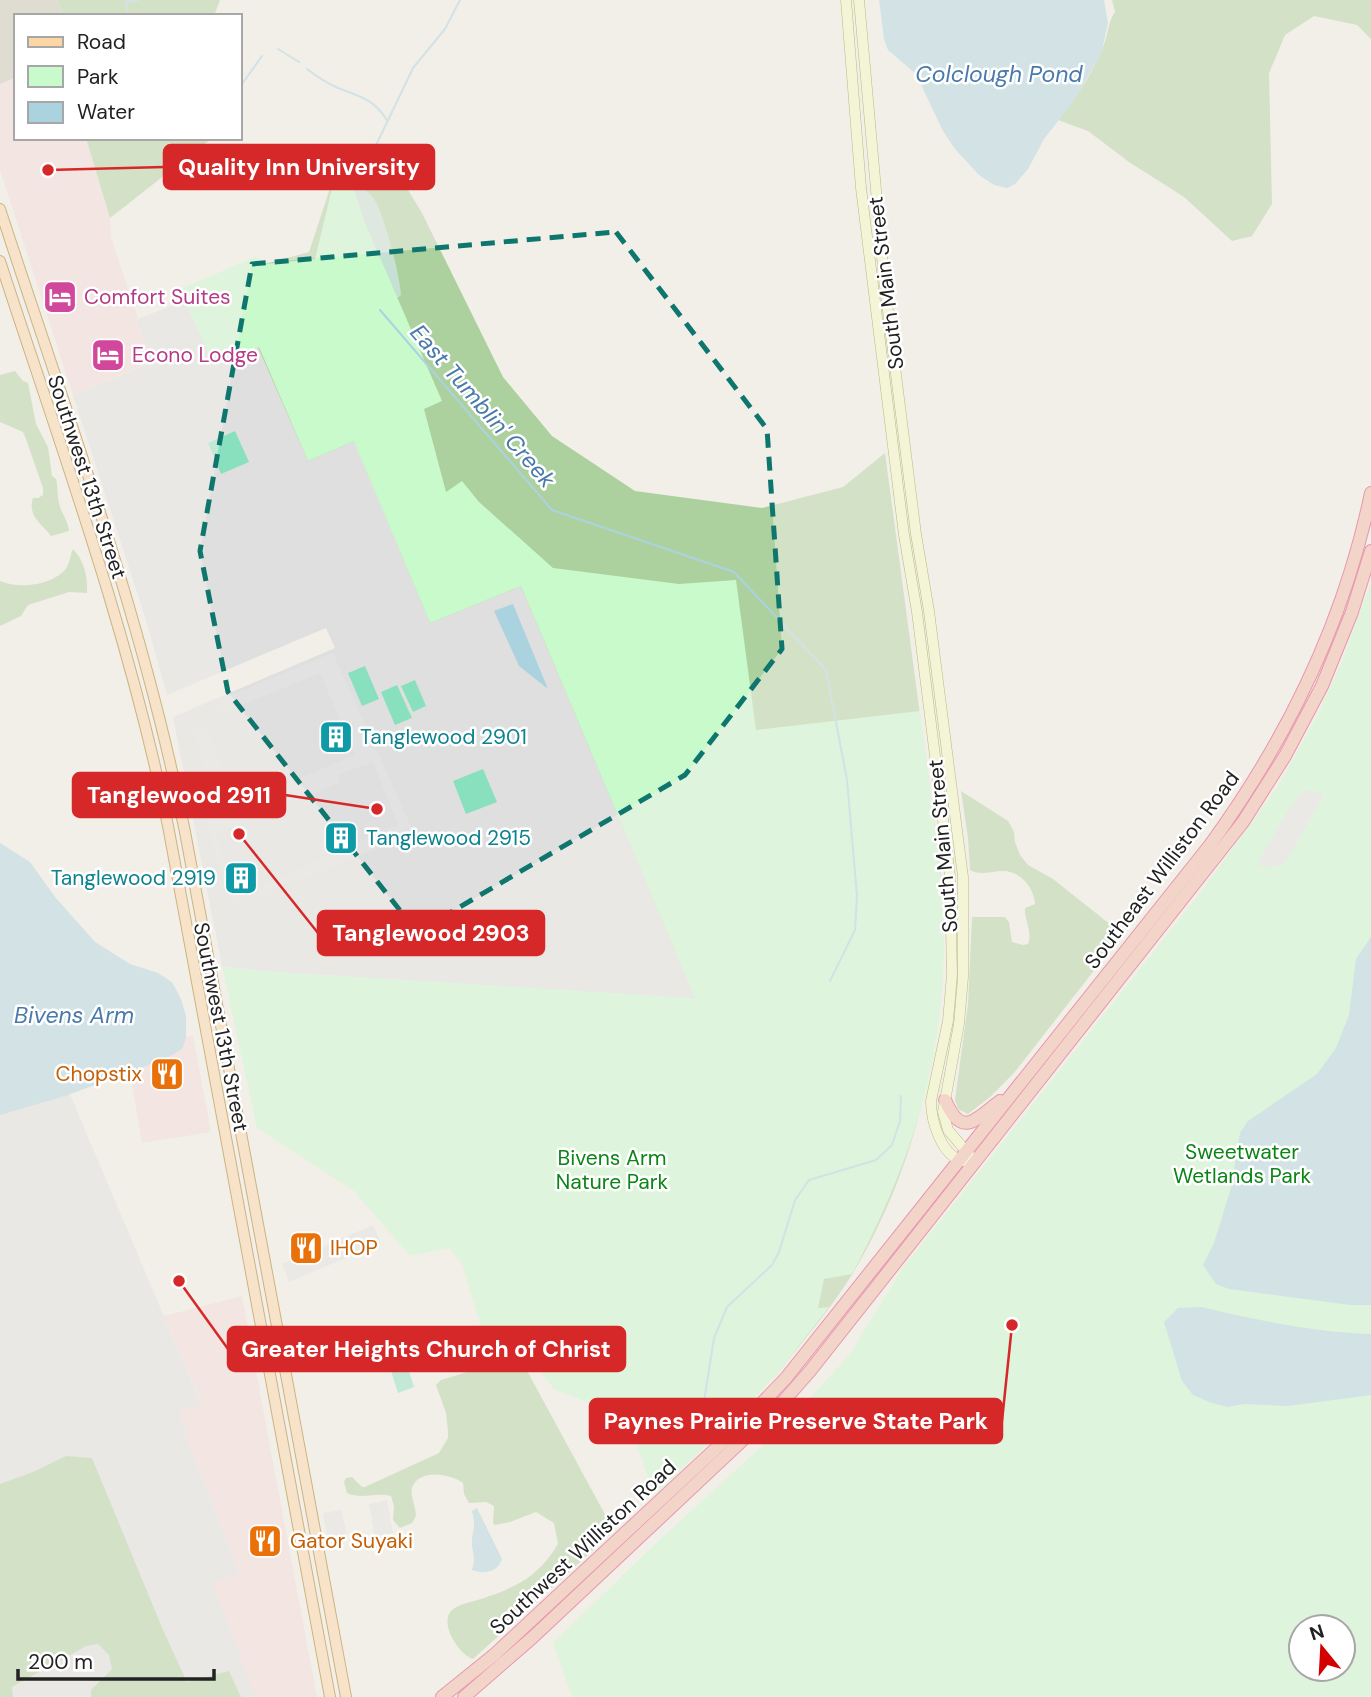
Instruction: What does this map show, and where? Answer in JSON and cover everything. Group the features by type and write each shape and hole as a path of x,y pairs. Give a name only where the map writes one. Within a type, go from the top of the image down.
{"highway":[{"name":"Southeast Williston Road","path":"962,1155 1210,845 1246,794 1299,703 1321,656 1342,601 1371,493"},
{"name":"Southeast Williston Road","path":"975,1163 1243,822 1286,756 1338,650 1371,551"},
{"path":"1165,901 1176,909"},
{"path":"945,1100 957,1121 970,1123 1017,1088"},
{"name":"Southwest Williston Road","path":"464,1697 513,1656 704,1469 786,1378 962,1155"},
{"name":"Southwest Williston Road","path":"442,1697 477,1671 704,1469 766,1419 810,1371 975,1163"}],"main road":[{"name":"South Main Street","path":"846,0 861,188 904,535 936,760 951,898 952,975 948,1021 931,1113 938,1136 975,1163"},
{"name":"South Main Street","path":"859,0 884,279 963,877 962,990 943,1112 944,1122 962,1155"},
{"name":"Southwest 13th Street","path":"0,209 131,610 163,730 185,832 346,1697"},
{"name":"Southwest 13th Street","path":"0,261 115,614 148,734 168,826 330,1697"},
{"path":"936,760 948,758"},
{"path":"951,898 963,897"},
{"path":"949,998 962,990"},
{"path":"273,1391 288,1388"},
{"path":"302,1548 318,1549"}],"highlighted area":[{"path":"616,232 767,429 782,649 685,775 417,932 228,692 200,551 252,264"}],"shaded area":[{"path":"0,0 57,0 21,14 14,14 14,140 87,140 110,218 111,237 138,319 136,321 153,361 73,395 0,170"},
{"path":"0,0 57,0 63,14 14,14 14,78 0,84"},
{"path":"350,188 361,189 370,194 385,226 401,295 389,305"},
{"path":"185,300 214,366 258,346 308,460 353,440 430,623 521,585 695,999 260,971 222,966 173,717 335,648 326,628 167,695 146,620 73,395 153,362 136,320"},
{"path":"333,653 414,833 304,879 283,883 262,899 256,888 398,825 373,762 338,775 340,781 336,784 217,833 224,861 241,903 234,907 213,849 206,818 355,755 320,673 212,717 210,712 224,698"},
{"path":"192,727 207,728 226,774 207,778"},
{"path":"1303,790 1315,791 1324,796 1283,866 1257,865 1283,818"},
{"path":"193,1035 211,1132 142,1143 128,1060"},
{"path":"66,1085 202,1406 179,1411 187,1433 185,1434 240,1574 213,1583 257,1697 0,1697 0,1096"},
{"path":"373,1225 381,1243 289,1282 282,1264"},
{"path":"242,1296 317,1697 256,1697 212,1583 240,1574 178,1410 202,1405 164,1316"},
{"path":"387,1500 393,1533 375,1536 369,1504"},
{"path":"342,1510 347,1538 328,1541 323,1513"}],"green space":[{"path":"57,0 220,0 215,14 63,14"},
{"path":"1112,0 1371,0 1371,39 1357,25 1314,16 1285,35 1269,73 1272,204 1252,236 1232,241 1184,197 1129,162 1088,131 1058,120 1097,60 1115,12"},
{"path":"87,140 209,140 110,218"},
{"name":"Bivens Arm Nature Park","path":"339,161 393,165 422,213 503,377 552,436 635,491 762,508 843,487 885,453 940,864 941,971 936,1023 916,1126 900,1176 879,1225 853,1273 776,1375 759,1337 669,997 695,998 521,586 430,623 354,441 308,461 258,347 255,257 265,264 309,252","holes":["350,188 358,189 374,199 384,225"]},
{"name":"Bivens Arm Nature Park","path":"348,172 365,223 442,401 424,409 446,492 462,481 479,502 553,568 679,584 736,580 756,730 920,711 939,862 944,961 934,1054 910,1144 874,1231 852,1274 824,1279 818,1308 829,1307 776,1375 741,1413 654,1495 635,1439 613,1406 592,1404 555,1390 526,1354 513,1344 487,1340 462,1264 449,1248 410,1256 354,1191 257,1128 222,966 260,971 695,998 521,586 430,623 354,441 308,461 259,347 214,366 180,289 255,257 265,264 315,259 334,180 337,181"},
{"path":"15,371 28,383 36,424 48,447 52,476 56,479 59,503 69,531 51,536 32,510 33,498 43,495 43,488 23,432 0,422 0,375"},
{"path":"235,431 249,462 221,474 208,443"},
{"path":"73,549 84,569 87,593 69,592 28,605 21,616 0,626 0,581 25,585 51,580 65,570"},
{"name":"Sweetwater Wetlands Park","path":"1371,582 1371,1697 572,1697 553,1643 654,1545 788,1422 850,1354 902,1269 1200,893 1278,786 1317,716 1342,661"},
{"path":"365,666 379,699 362,706 348,673"},
{"path":"415,680 426,706 413,712 401,686"},
{"path":"397,685 412,718 395,725 381,692"},
{"path":"483,769 497,802 466,814 453,781"},
{"path":"961,791 1008,821 1020,855 1028,865 1053,879 1111,925 1117,941 1014,1073 968,1114 958,1109 955,1100 968,1004 972,917 1005,917 1009,922 1012,942 1028,944 1030,935 1025,908 1035,904 1029,887 1021,877 1003,871 978,873 970,870"},
{"path":"403,1353 414,1387 398,1393 387,1358"},
{"path":"504,1361 525,1367 614,1531 473,1659 462,1652 449,1631 448,1617 451,1611 505,1590 534,1573 558,1544 554,1523 536,1512 495,1525 494,1506 486,1502 469,1503 464,1494 463,1483 458,1480 443,1475 428,1475 416,1482 412,1488 416,1516 412,1523 400,1528 393,1520 394,1506 391,1496 353,1495 347,1493 344,1482 346,1478 352,1477 365,1487 439,1453 448,1438 448,1432 446,1413 436,1385 441,1380"},
{"path":"66,1456 92,1458 187,1682 229,1671 241,1697 91,1697 91,1690 112,1669 109,1655 98,1644 86,1646 12,1687 13,1697 0,1697 0,1484"}],"water":[{"name":"Colclough Pond","path":"879,0 1104,0 1108,23 1101,54 1073,102 1044,139 1028,169 1015,184 1007,188 994,185 979,175 955,149 943,131 916,74 888,50"},
{"path":"513,604 548,689 519,666 494,611"},
{"name":"Bivens Arm","path":"0,843 30,862 55,897 95,942 130,964 158,973 172,982 186,1016 186,1038 182,1049 165,1059 65,1096 0,1115"},
{"path":"1371,937 1371,1305 1351,1305 1229,1289 1216,1284 1203,1265 1214,1243 1231,1188 1240,1133 1248,1121 1317,1074 1336,1048 1349,1015 1356,959"},
{"path":"1201,1307 1285,1325 1371,1334 1371,1395 1288,1406 1244,1404 1228,1407 1193,1395 1182,1381 1164,1322 1178,1308"},
{"path":"477,1508 502,1559 494,1570 485,1572 472,1570 472,1511"}],"waterway":[{"path":"126,0 128,14"},
{"path":"128,2 139,0"},
{"path":"361,189 367,164 413,68 445,29 460,0"},
{"path":"278,49 299,62"},
{"path":"242,84 262,56"},
{"path":"307,69 328,83 370,102 387,120"},
{"name":"East Tumblin' Creek","path":"380,310 552,510 734,572 826,670 847,780 857,896 855,930 830,981"},
{"name":"East Tumblin' Creek","path":"698,1440 714,1338 727,1307 772,1265 779,1252 795,1200 809,1180 876,1160 892,1145 900,1121 901,1096"}],"place":[{"name":"Quality Inn University","path":"48,170"},
{"name":"Comfort Suites","path":"60,297"},
{"name":"Econo Lodge","path":"108,355"},
{"name":"Tanglewood 2901","path":"336,737"},
{"name":"Tanglewood 2911","path":"377,809"},
{"name":"Tanglewood 2903","path":"239,834"},
{"name":"Tanglewood 2915","path":"341,838"},
{"name":"Tanglewood 2919","path":"241,878"},
{"name":"Chopstix","path":"167,1074"},
{"name":"IHOP","path":"306,1248"},
{"name":"Greater Heights Church of Christ","path":"179,1281"},
{"name":"Paynes Prairie Preserve State Park","path":"1012,1325"},
{"name":"Gator Suyaki","path":"265,1541"}]}
